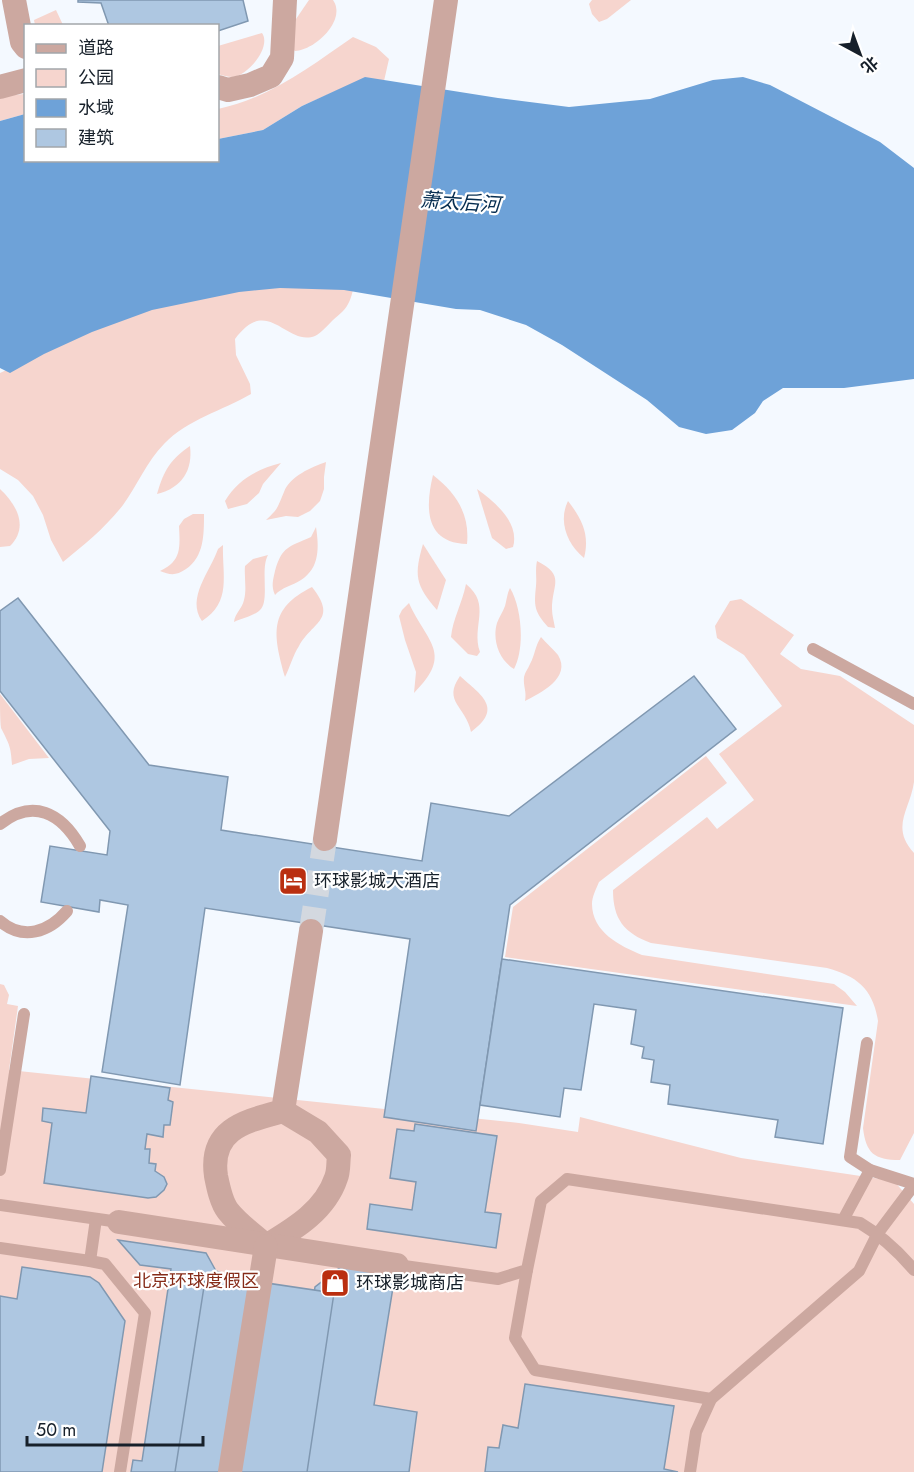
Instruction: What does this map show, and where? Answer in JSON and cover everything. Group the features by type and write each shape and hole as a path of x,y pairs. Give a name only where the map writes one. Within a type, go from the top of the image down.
{"street":[{"path":"14,0 24,45"},
{"path":"325,840 446,0"},
{"path":"221,91 250,86 271,76 282,58 287,1"},
{"path":"0,33 24,45"},
{"path":"0,87 24,81"},
{"path":"283,1111 311,931"},
{"path":"230,1472 266,1246 301,1225 327,1198 337,1177 339,1155 318,1132 283,1111 243,1122 220,1141 214,1161 218,1184 227,1210 266,1246"},
{"path":"108,1220 396,1265"}],"lane":[{"path":"813,649 914,704"},
{"path":"0,824 9,817 38,810 63,823 80,846"},
{"path":"0,921 21,932 35,933 60,920 67,911"},
{"path":"0,1170 24,1014"},
{"path":"690,1472 696,1432 711,1399 859,1272 878,1233 914,1185 870,1170 850,1157 867,1043"},
{"path":"843,1220 870,1170"},
{"path":"711,1399 535,1370 515,1338 541,1201 567,1179 860,1223 878,1233 914,1270"},
{"path":"0,1205 108,1220 90,1261"},
{"path":"0,1248 105,1264 145,1313 120,1472"},
{"path":"396,1265 498,1279 527,1270"}],"green space":[{"path":"309,0 333,0 336,16 327,33 320,40 295,51 291,47 296,19"},
{"path":"592,0 631,0 607,19 599,22 592,14 589,4"},
{"path":"56,10 63,24 35,24 34,20"},
{"path":"262,33 264,39 261,53 251,67 238,76 219,74 219,46"},
{"path":"353,37 376,47 389,59 384,81 365,78 302,106 263,130 219,139 219,109 254,98 305,70"},
{"path":"24,94 24,114 0,121 0,96"},
{"path":"312,287 353,290 344,310 315,336 295,335 267,321 257,321 247,326 235,339 236,355 250,384 251,394 173,435 152,458 128,498 116,513 63,562 51,540 43,515 33,496 18,480 0,469 0,373 127,314 249,289"},
{"path":"190,446 190,463 184,477 173,487 157,494 169,466"},
{"path":"326,462 324,489 320,501 310,511 298,517 286,516 266,520 277,508 291,481 308,469"},
{"path":"281,463 263,484 259,493 247,504 228,509 225,501 242,481 264,468"},
{"path":"433,475 460,505 466,523 467,544 453,542 443,537 431,522 429,500"},
{"path":"0,489 16,509 20,524 16,539 10,546 0,547"},
{"path":"477,489 498,507 509,522 513,530 513,547 506,549 492,538"},
{"path":"568,501 584,528 586,550 584,558 573,546 566,532 564,516"},
{"path":"193,514 204,514 200,552 192,564 179,573 170,574 160,571 176,558 179,547 179,526 184,519"},
{"path":"316,527 318,549 312,569 301,580 275,595 273,580 280,557 287,548 311,537"},
{"path":"423,544 446,580 437,610 424,594 418,579 418,564"},
{"path":"223,545 222,597 211,614 202,621 198,612 198,594 218,549"},
{"path":"268,555 263,606 255,614 234,622 245,596 245,566 253,559"},
{"path":"537,561 552,571 554,576 552,609 555,628 548,627 536,608"},
{"path":"466,584 478,600 480,652 477,656 468,654 451,637"},
{"path":"312,587 323,607 323,614 297,650 285,677 277,635 281,614 298,595"},
{"path":"510,588 517,606 521,628 520,650 514,669 501,655 495,636 497,623"},
{"path":"741,599 794,635 780,654 801,669 840,676 914,725 914,782 902,826 907,844 914,853 914,1133 900,1160 884,1159 873,1153 864,1137 863,1128 878,1021 872,1000 862,985 847,975 827,968 651,943 627,929 615,909 613,890 707,817 717,829 754,800 719,754 782,706 744,655 717,638 715,626 730,601"},
{"path":"409,603 429,639 435,657 433,668 414,693 416,672 399,616"},
{"path":"541,637 558,655 561,671 558,678 546,689 525,701 524,677"},
{"path":"460,676 481,696 488,709 481,723 471,732 454,698 453,692"},
{"path":"0,694 49,758 29,759 12,765 9,745 1,728"},
{"path":"706,756 727,783 599,882 592,904 597,923 609,937 642,955 834,984 845,992 857,1006 505,957 513,907"},
{"name":"北京环球度假区","path":"0,984 4,985 9,995 7,1004 18,1006 9,1070 519,1123 578,1132 580,1117 741,1158 894,1181 914,1204 914,1472 0,1472"}],"water":[{"name":"萧太后河","path":"365,77 569,107 650,99 713,80 743,77 770,85 880,142 914,168 914,379 844,388 783,388 763,401 755,413 732,430 706,434 679,427 647,400 562,345 526,325 480,310 456,309 344,290 280,288 239,292 152,310 92,332 10,373 0,368 0,121 24,114 24,162 219,162 219,139 263,130 302,106"}],"building":[{"path":"78,0 243,0 248,21 219,31 219,24 108,24 101,3 78,2"},
{"name":"环球影城大酒店","path":"18,598 149,765 228,777 221,830 422,861 431,803 509,816 694,676 736,729 510,905 476,1131 384,1117 410,939 205,908 180,1085 102,1072 128,905 100,900 99,912 41,902 50,846 107,855 110,831 0,691 0,611"},
{"path":"502,959 843,1008 823,1144 775,1137 778,1120 668,1104 670,1085 651,1082 654,1060 642,1058 644,1047 631,1044 636,1010 594,1004 581,1090 564,1088 560,1117 480,1105"},
{"path":"91,1076 170,1088 168,1100 173,1102 170,1125 164,1125 163,1137 147,1134 145,1149 150,1149 149,1163 156,1164 155,1171 164,1177 167,1184 156,1197 148,1198 44,1183 52,1123 42,1121 43,1108 86,1113"},
{"path":"415,1124 497,1136 485,1212 501,1214 496,1248 367,1229 370,1204 412,1210 416,1182 390,1178 397,1129 414,1131"},
{"path":"118,1240 206,1253 216,1271 225,1274 193,1472 131,1472 133,1460 142,1461 171,1269 140,1265"},
{"path":"342,1266 395,1275 374,1405 417,1412 409,1472 284,1472 315,1287"},
{"path":"22,1267 90,1277 99,1283 125,1321 102,1472 0,1472 0,1296 17,1299"},
{"path":"206,1274 334,1293 307,1472 175,1472"},
{"path":"525,1384 674,1406 664,1469 678,1472 485,1472 488,1447 499,1448 503,1425 518,1428"}],"tunnel":[{"path":"311,931 325,839"}],"place":[{"name":"环球影城大酒店","path":"293,881"},
{"name":"环球影城商店","path":"335,1283"}]}
